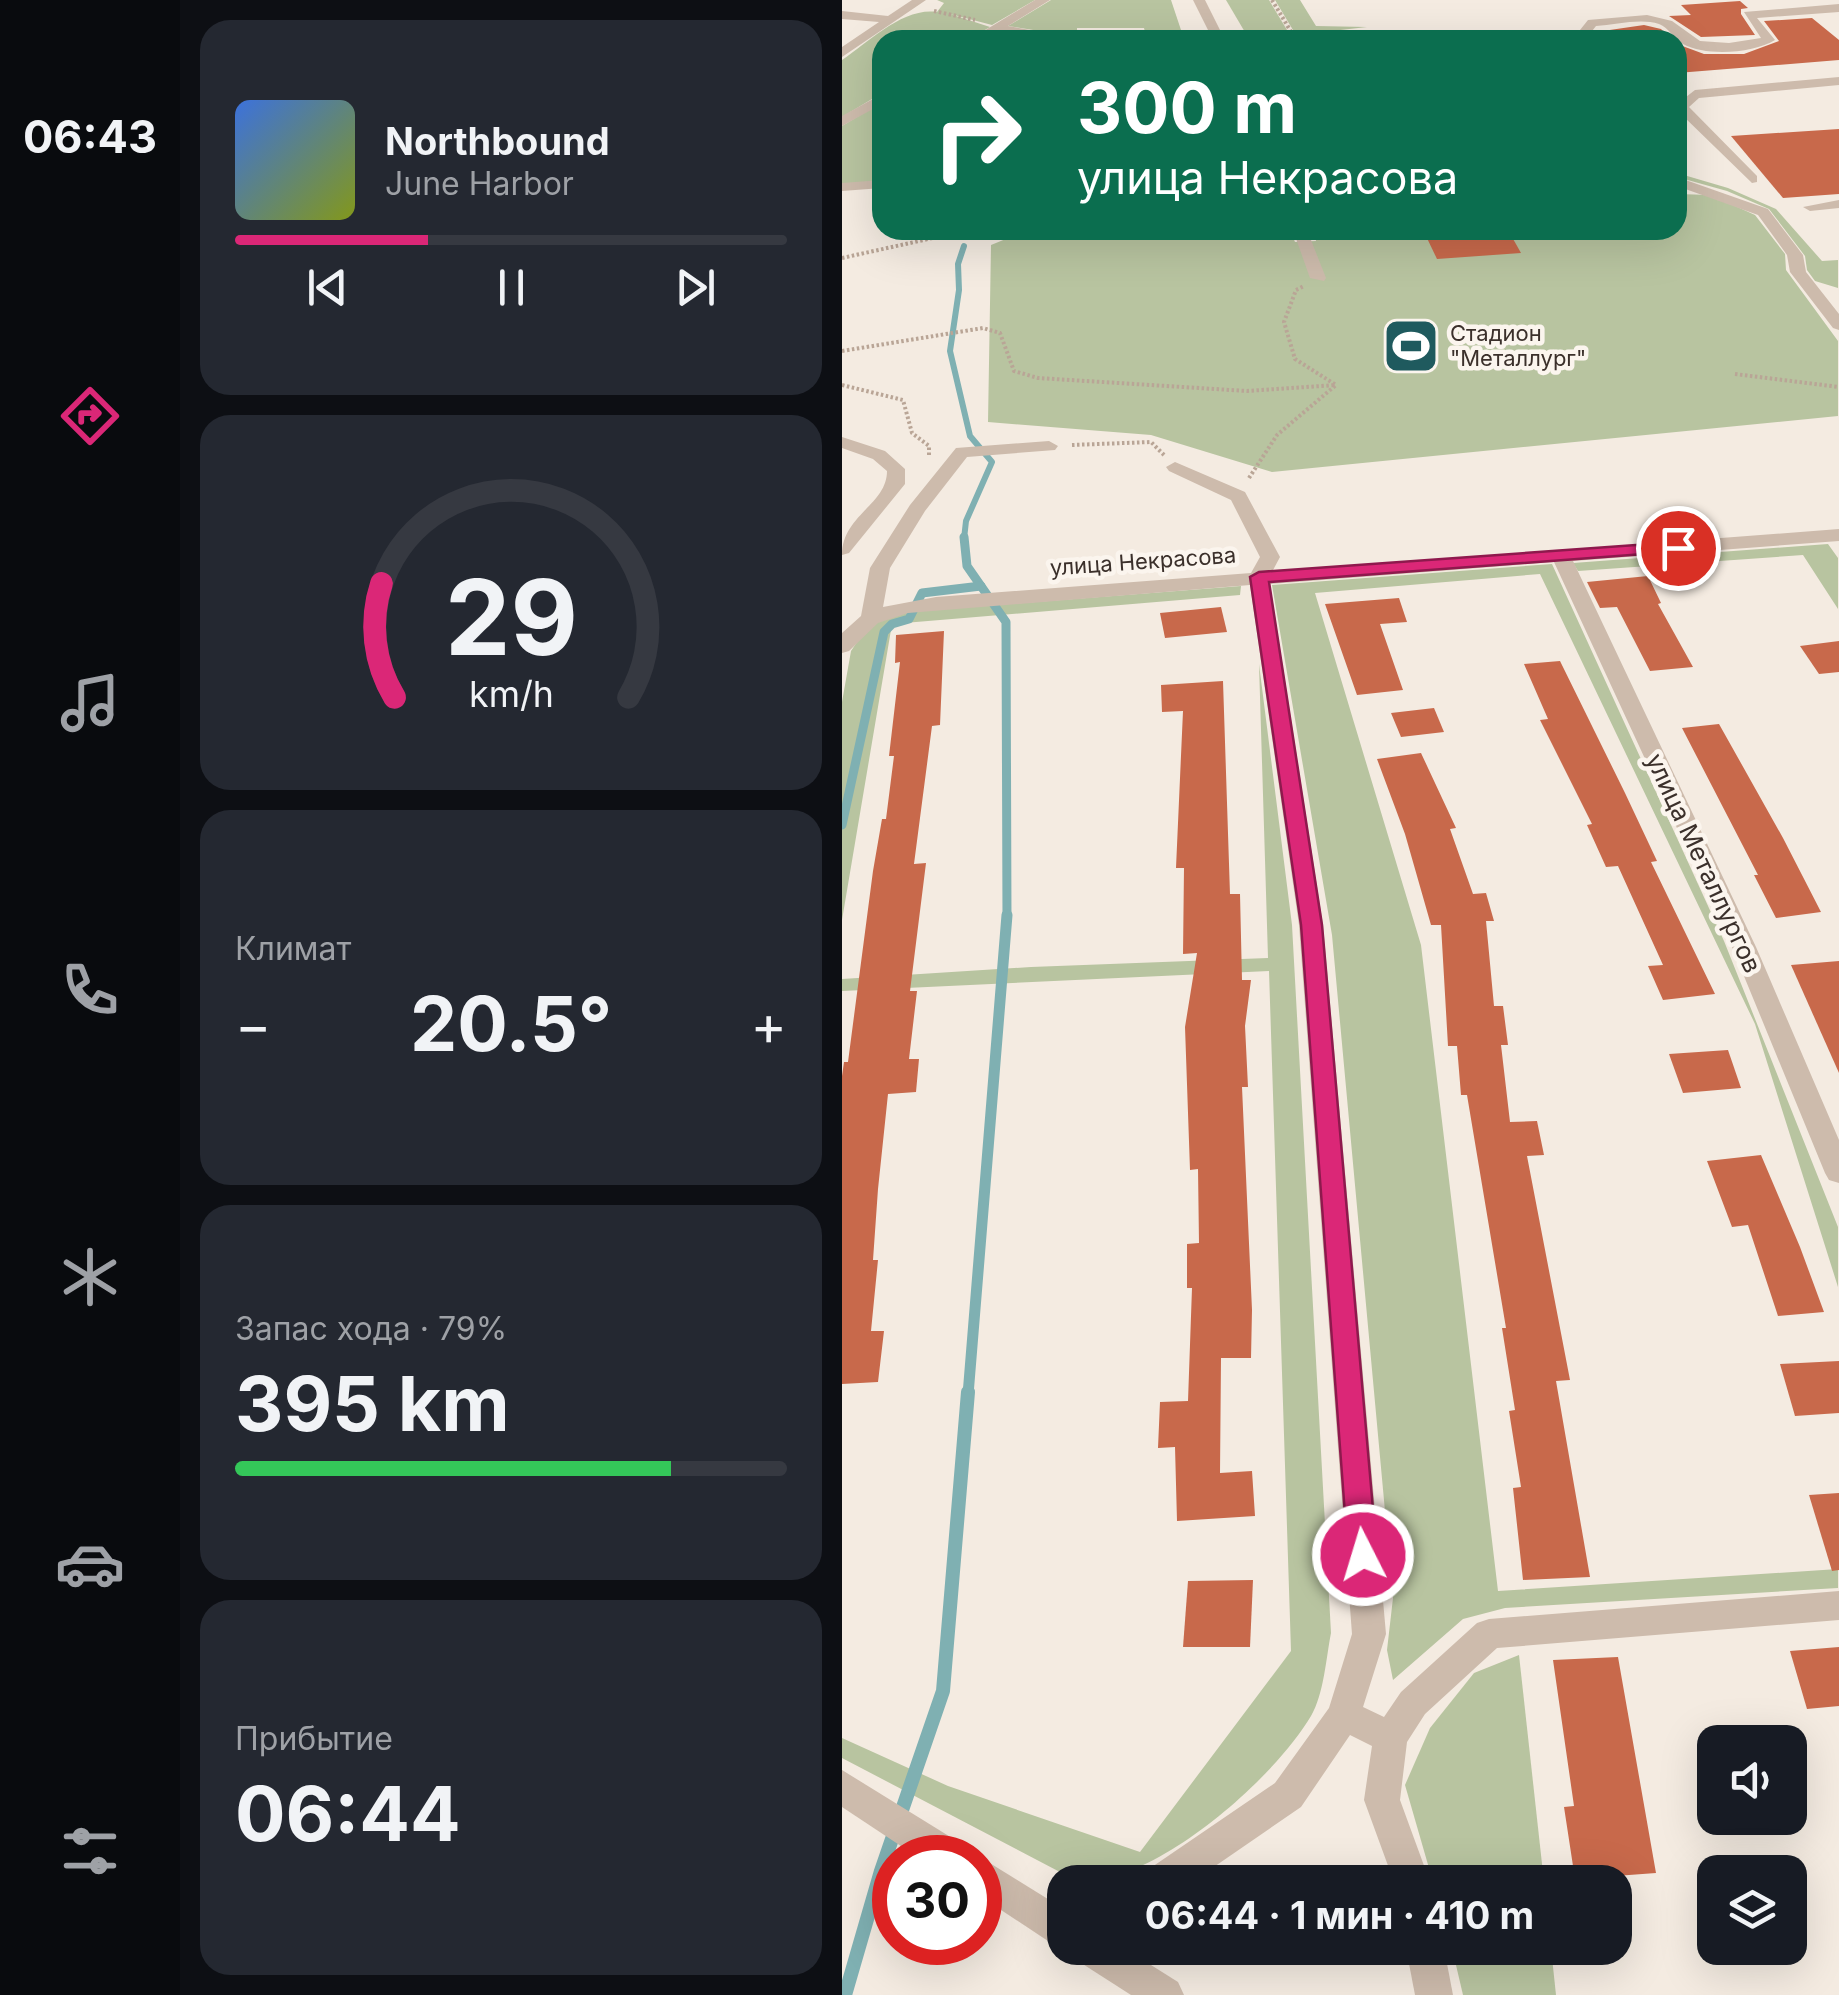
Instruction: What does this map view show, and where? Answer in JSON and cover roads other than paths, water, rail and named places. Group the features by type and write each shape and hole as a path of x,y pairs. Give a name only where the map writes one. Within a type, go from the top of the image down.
{"street":[{"path":"992,30 1044,0"},
{"path":"1199,0 1214,30"},
{"path":"1830,0 1838,8"},
{"path":"877,30 924,5"},
{"path":"1687,41 1710,46 1758,43 1769,40 1748,16 1838,8"},
{"path":"842,15 892,20"},
{"path":"1587,30 1592,24 1640,21 1665,22 1674,30"},
{"path":"995,28 1009,30"},
{"path":"842,54 872,34"},
{"path":"1687,102 1695,94 1838,82"},
{"path":"842,122 872,104"},
{"path":"1687,117 1752,179"},
{"path":"1687,184 1763,212 1796,255 1798,272 1838,325"},
{"path":"842,187 872,185"},
{"path":"1687,192 1717,193"},
{"path":"1810,207 1838,204"},
{"path":"1304,240 1318,278"},
{"path":"1816,296 1838,294"},
{"path":"842,442 880,455 896,469 896,484 842,549"},
{"path":"842,648 852,632 871,616 880,568 917,509 962,452 1049,446"},
{"path":"1175,467 1238,496 1270,557 1259,577 1312,925 1369,1634 1344,1715 1288,1795 1187,1865"},
{"name":"улица Некрасова","path":"871,616 936,603 1259,577 1837,539"},
{"name":"улица Металлургов","path":"1561,556 1744,947 1838,1173"},
{"path":"1406,1865 1382,1800 1390,1738 1413,1703 1488,1634 1838,1606"},
{"path":"1344,1715 1390,1738"},
{"path":"842,1787 916,1835"},
{"path":"1002,1890 1047,1919"},
{"path":"1118,1965 1165,1995"},
{"path":"1428,1965 1434,1995"}],"waterway":[{"path":"964,246 958,264 959,290 950,351 970,436 992,462 966,521 964,538"},
{"path":"964,538 967,566 981,586"},
{"path":"842,825 884,632 892,624 909,619 922,593 981,586"},
{"path":"981,586 1006,622 1007,915"},
{"path":"968,1395 1007,915"},
{"path":"845,1995 881,1871 943,1691 968,1392"}],"place":[{"name":"Стадион \"Металлург\"","path":"1411,346"}]}
